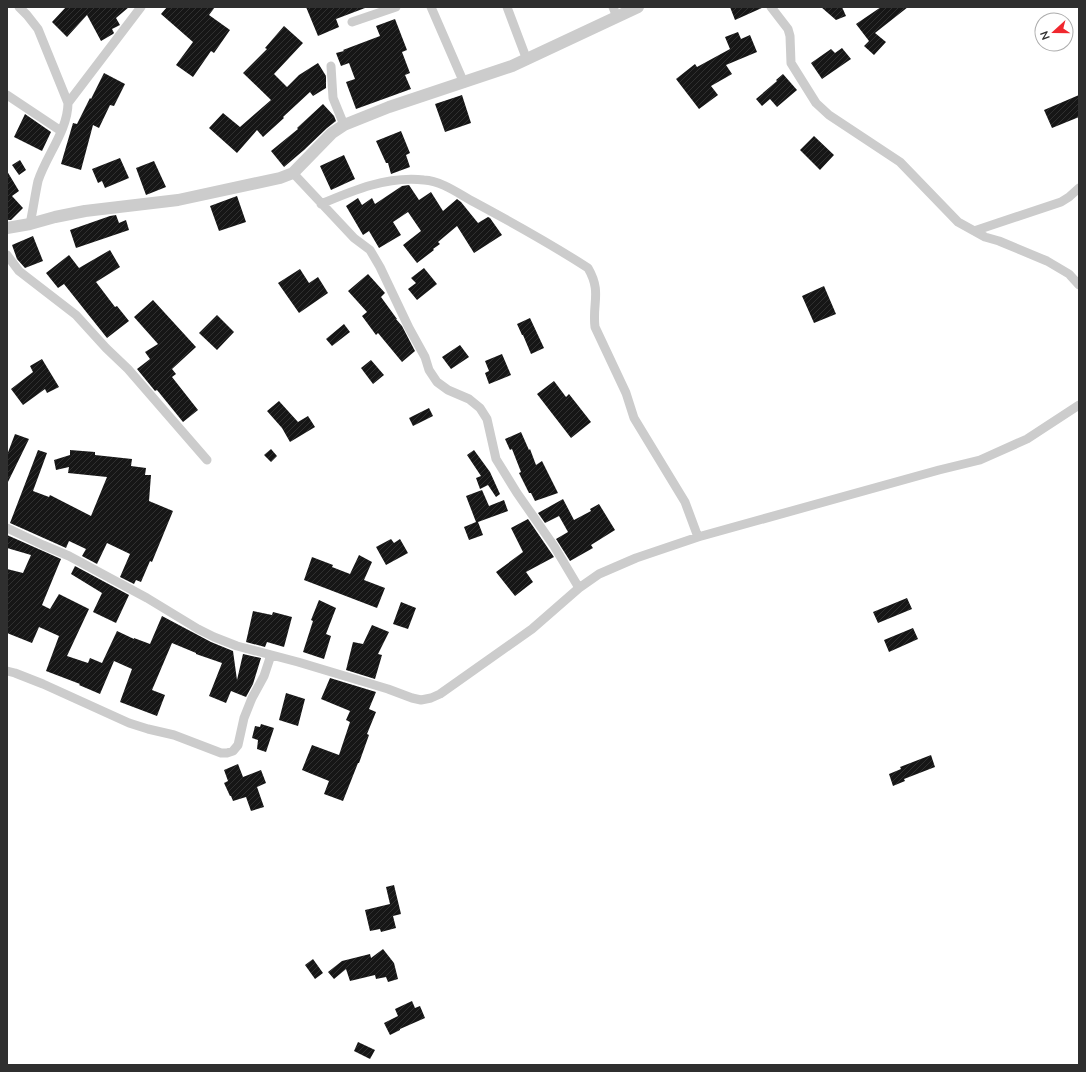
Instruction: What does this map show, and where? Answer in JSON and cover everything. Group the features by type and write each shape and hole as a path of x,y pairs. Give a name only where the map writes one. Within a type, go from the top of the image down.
{"street":[{"path":"19,7 27,14 38,29 68,103 68,110 61,131 39,181 30,224"},
{"path":"68,103 141,7"},
{"path":"352,22 396,7"},
{"path":"431,7 464,83"},
{"path":"506,7 527,60"},
{"path":"7,228 85,211 178,200 280,178 293,173 332,133 344,125 390,107 464,83 527,60 615,12 638,7"},
{"path":"771,7 788,29 792,63 816,103 828,115 900,162 958,222 985,237 1047,261 1069,274 1079,285"},
{"path":"331,66 333,98 344,125"},
{"path":"7,95 61,131"},
{"path":"293,173 354,238 370,250 425,357 429,370 437,382 448,390 469,399 480,408 487,419 496,459 517,493 554,546 579,588"},
{"path":"321,204 366,186 401,180 425,180 444,186 508,221 588,268 594,278 596,287 594,317 595,327 626,393 634,418 685,502 698,537"},
{"path":"974,231 1061,202 1079,188"},
{"path":"7,255 19,271 76,315 106,348 128,369 207,460"},
{"path":"7,528 75,559 147,598 214,637 237,646 388,689 421,700 440,694 532,629 579,588 599,574 636,558 698,537 980,460 1027,439 1079,405"},
{"path":"7,671 42,684 129,723 174,735 222,753 227,753 233,751 238,745 244,718 252,698 264,676 271,655"}],"building":[{"path":"66,7 129,7 116,18 120,25 112,29 114,33 101,41 87,15 67,37 52,22"},
{"path":"167,7 215,7 209,15 230,30 214,53 211,51 193,77 176,65 193,42 161,14"},
{"path":"306,7 365,8 336,19 339,27 318,36"},
{"path":"730,7 764,7 735,20"},
{"path":"821,7 842,7 846,16 836,20"},
{"path":"881,7 908,7 875,33 886,42 874,55 864,46 869,41 856,24"},
{"path":"395,19 407,50 402,52 410,73 405,75 411,89 356,109 346,82 355,79 349,63 341,66 336,53 380,36 376,26"},
{"path":"284,26 303,43 274,74 287,87 299,75 318,63 326,76 326,88 313,96 310,92 263,137 257,130 237,153 209,128 223,113 240,127 271,100 243,73 267,49 265,48"},
{"path":"738,32 741,39 750,35 757,52 726,65 732,74 711,86 718,95 699,109 676,79 695,64 697,67 730,49 725,37"},
{"path":"842,48 851,59 822,79 811,63 831,49 835,53"},
{"path":"104,73 125,84 114,106 110,105 99,128 93,125 81,170 61,164 73,123 77,124"},
{"path":"783,74 797,90 777,107 770,99 762,106 756,99"},
{"path":"462,95 471,123 445,132 435,104"},
{"path":"1079,95 1079,117 1052,128 1044,110"},
{"path":"323,104 334,116 336,121 284,167 271,151 298,129 297,128"},
{"path":"25,114 51,132 42,151 14,137"},
{"path":"401,131 410,153 406,155 410,167 391,174 388,163 386,163 376,141"},
{"path":"814,136 834,155 820,170 800,150"},
{"path":"344,155 355,179 331,190 320,166"},
{"path":"120,158 129,178 105,188 102,181 98,183 92,169"},
{"path":"20,160 26,170 19,175 12,165"},
{"path":"154,161 166,187 146,195 136,168"},
{"path":"7,171 19,191 12,196 23,208 11,220 7,220"},
{"path":"409,185 419,200 431,192 443,211 457,199 478,223 488,217 490,218 502,235 474,253 457,226 438,242 440,244 433,249 434,250 417,263 403,245 421,231 408,212 393,222 401,235 379,248 369,231 363,235 346,206 358,198 362,205 372,198 375,204 402,186"},
{"path":"237,196 246,222 219,231 210,206"},
{"path":"116,215 119,223 126,220 129,230 76,248 70,230"},
{"path":"33,236 43,261 25,268 17,259 12,245"},
{"path":"110,250 120,267 96,282 115,307 117,306 129,321 107,338 64,284 58,288 46,273 69,255 79,268"},
{"path":"424,268 437,284 417,300 408,289 416,283 411,278"},
{"path":"300,269 309,283 318,277 328,293 299,313 278,283"},
{"path":"368,274 385,293 381,297 402,326 415,351 402,362 378,333 376,335 362,316 367,312 348,291"},
{"path":"824,286 836,314 814,323 802,296"},
{"path":"153,300 196,347 172,369 176,374 172,377 198,410 183,422 157,390 155,391 137,369 150,359 145,352 158,344 134,317"},
{"path":"217,315 234,332 217,350 199,333"},
{"path":"530,318 544,348 531,354 517,324"},
{"path":"344,324 350,332 332,346 326,339"},
{"path":"460,345 469,357 451,369 442,357"},
{"path":"502,354 511,375 489,384 485,373 489,371 485,361"},
{"path":"42,359 59,387 47,393 45,389 23,405 11,389 33,372 30,366"},
{"path":"371,360 384,375 373,384 361,368"},
{"path":"554,381 566,397 569,394 591,422 571,438 537,394"},
{"path":"279,401 298,422 308,416 315,427 290,442 282,428 267,411"},
{"path":"429,408 433,416 413,426 409,418"},
{"path":"521,432 536,465 542,461 558,493 535,501 531,493 529,493 519,473 521,472 512,449 510,450 505,439"},
{"path":"15,434 29,439 7,484 7,455"},
{"path":"271,449 277,456 271,462 264,455"},
{"path":"38,450 47,453 33,491 49,497 50,495 91,516 107,477 68,473 69,467 56,470 54,460 70,455 70,450 95,452 95,455 132,459 131,466 146,468 145,475 151,475 149,501 173,511 152,562 150,561 141,582 136,580 134,584 120,577 130,554 107,543 97,564 82,556 86,549 69,541 66,548 10,523"},
{"path":"474,450 490,472 500,494 496,497 488,485 480,489 476,478 481,476 467,455"},
{"path":"482,490 489,506 504,500 508,511 478,522 483,535 469,540 464,527 476,522 466,496"},
{"path":"563,499 574,520 591,511 590,509 599,504 615,530 591,545 593,548 570,561 556,539 568,532 559,516 545,523 538,513"},
{"path":"528,519 554,557 526,572 533,582 515,596 496,572 523,552 511,528"},
{"path":"7,535 61,559 42,605 50,609 59,594 89,609 67,656 88,663 90,658 102,663 117,631 134,639 150,644 162,616 211,642 233,651 237,680 243,654 261,658 253,684 246,697 231,691 226,703 209,696 222,663 196,654 172,643 152,690 165,695 157,716 120,702 132,669 114,661 100,694 79,685 80,684 46,671 59,636 39,627 32,643 7,633 7,569 23,573 31,555 7,548"},
{"path":"391,539 394,543 400,539 408,553 386,565 376,547"},
{"path":"359,555 372,562 364,580 385,588 377,608 304,580 312,557 333,565 332,567 350,574"},
{"path":"75,566 129,595 116,623 93,612 102,593 71,574"},
{"path":"907,598 912,609 878,623 873,612"},
{"path":"319,600 336,608 326,634 331,636 324,659 303,652 313,621 311,620"},
{"path":"401,602 416,608 408,629 393,624"},
{"path":"253,611 272,615 273,612 292,617 284,647 267,642 265,647 246,642"},
{"path":"372,625 389,632 378,654 382,655 375,679 346,670 353,642 363,644"},
{"path":"913,628 918,639 889,652 884,640"},
{"path":"330,678 376,692 369,709 376,712 367,734 369,735 359,763 343,801 324,794 329,781 302,770 312,745 339,755 350,722 346,720 350,711 321,699"},
{"path":"286,693 305,699 298,726 279,720"},
{"path":"261,724 274,728 266,752 257,749 258,740 252,738 255,726 260,727"},
{"path":"931,755 935,767 904,779 905,781 893,786 889,774 901,769 900,767"},
{"path":"238,764 243,777 261,770 266,783 257,787 264,807 251,811 246,797 233,801 224,783 228,781 224,770"},
{"path":"394,885 401,914 393,916 396,928 381,932 380,929 370,931 365,910 390,904 386,887"},
{"path":"383,949 394,963 398,979 388,982 386,977 376,979 375,975 350,981 346,969 334,979 328,972 342,961 370,954 371,958"},
{"path":"313,959 323,973 315,979 305,965"},
{"path":"412,1001 415,1008 420,1006 425,1018 390,1035 384,1023 398,1016 395,1009"},
{"path":"358,1042 375,1050 370,1059 354,1051"}]}
